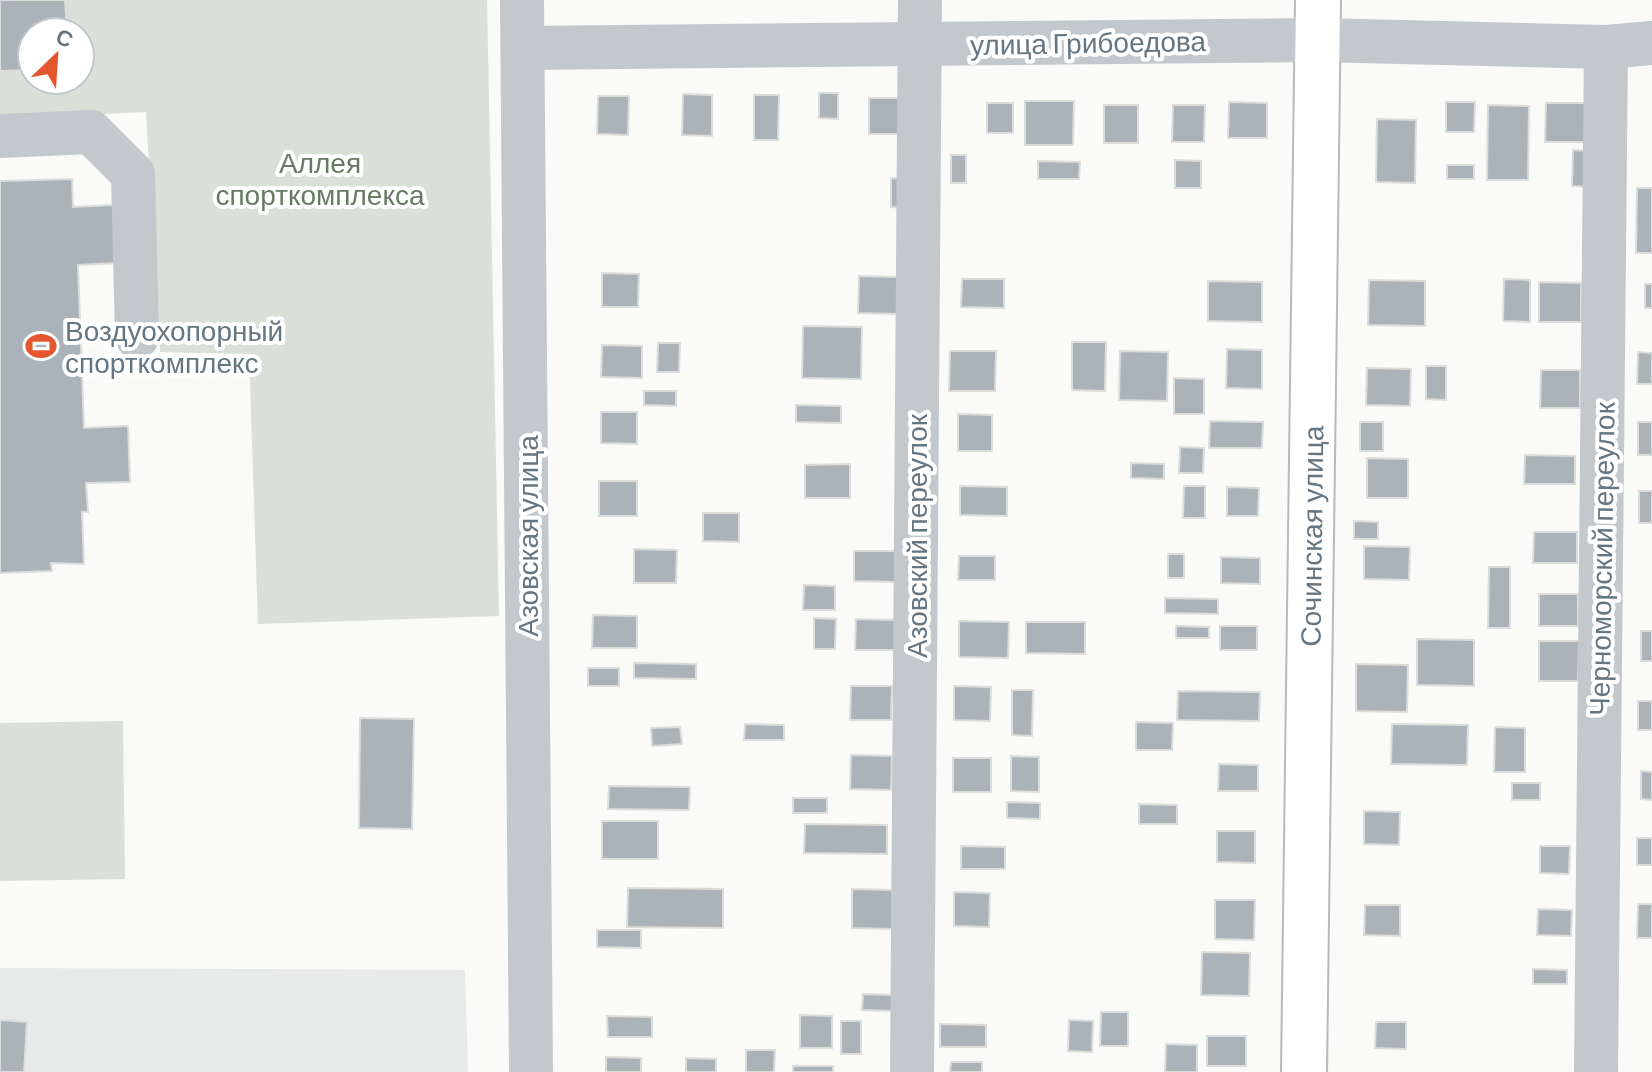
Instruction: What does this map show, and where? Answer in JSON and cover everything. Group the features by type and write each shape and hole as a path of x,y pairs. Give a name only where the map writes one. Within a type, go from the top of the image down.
{"main road":[{"name":"Сочинская улица","path":"1304,1072 1317,20"}],"lane":[{"name":"Азовская улица","path":"522,0 531,1072"},
{"name":"Азовский переулок","path":"912,1072 920,0"},
{"name":"улица Грибоедова","path":"524,48 919,44 1317,20 1606,47 1652,43"},
{"name":"Черноморский переулок","path":"1596,1072 1606,47"},
{"path":"0,136 91,132 133,174 137,337"}],"shaded area":[{"path":"0,968 465,970 468,1072 0,1072"}],"green space":[{"name":"Аллея спорткомплекса","path":"0,0 487,0 499,616 258,624 249,354 160,352 146,112 0,119"},
{"path":"123,721 125,879 0,881 0,723"}],"building":[{"path":"0,0 65,0 66,16 16,16 16,70 0,71"},
{"path":"819,93 838,93 838,119 819,118"},
{"path":"683,94 712,95 712,136 682,135"},
{"path":"754,95 779,95 778,140 754,140"},
{"path":"598,96 629,96 628,135 597,134"},
{"path":"869,98 899,98 899,134 869,134"},
{"path":"1025,101 1074,101 1073,145 1025,145"},
{"path":"1229,102 1267,103 1267,138 1228,138"},
{"path":"1446,102 1475,102 1474,132 1446,132"},
{"path":"987,103 1013,103 1013,133 987,133"},
{"path":"1546,103 1586,103 1586,142 1545,142"},
{"path":"1104,105 1138,105 1138,143 1104,143"},
{"path":"1173,105 1205,105 1204,142 1172,142"},
{"path":"1488,105 1529,106 1528,180 1487,180"},
{"path":"1377,119 1416,120 1415,183 1376,182"},
{"path":"1573,150 1588,151 1587,187 1572,186"},
{"path":"951,155 966,155 966,183 951,183"},
{"path":"1175,160 1201,161 1201,188 1175,188"},
{"path":"1038,161 1080,162 1079,179 1038,179"},
{"path":"1447,165 1474,165 1474,179 1447,179"},
{"path":"891,178 907,179 907,208 891,207"},
{"name":"Воздуохопорный спорткомплекс","path":"72,179 73,207 115,205 117,263 78,265 84,428 128,426 130,482 86,483 88,512 82,512 84,564 51,563 52,571 0,573 0,181"},
{"path":"1637,188 1652,188 1652,253 1636,253"},
{"path":"602,273 639,274 638,307 602,307"},
{"path":"859,276 897,277 897,314 858,313"},
{"path":"962,279 1004,279 1004,308 961,307"},
{"path":"1504,279 1530,280 1530,322 1503,321"},
{"path":"1369,280 1425,281 1425,326 1368,325"},
{"path":"1208,281 1262,282 1262,322 1208,321"},
{"path":"1539,282 1581,283 1581,322 1539,322"},
{"path":"1645,284 1652,284 1652,308 1645,308"},
{"path":"803,326 862,327 861,379 802,378"},
{"path":"1072,342 1106,342 1105,391 1072,390"},
{"path":"658,343 680,343 679,372 657,372"},
{"path":"602,345 642,346 642,378 601,377"},
{"path":"1227,349 1262,350 1262,389 1226,388"},
{"path":"950,351 996,351 995,391 949,391"},
{"path":"1120,351 1168,352 1167,401 1119,400"},
{"path":"1638,352 1652,353 1652,384 1637,384"},
{"path":"1426,366 1446,366 1446,400 1426,399"},
{"path":"1367,368 1411,369 1410,406 1366,405"},
{"path":"1541,370 1580,370 1580,408 1540,408"},
{"path":"1174,378 1204,379 1204,414 1174,414"},
{"path":"644,391 676,391 676,406 644,405"},
{"path":"796,405 841,406 841,423 796,422"},
{"path":"601,412 637,412 637,444 601,443"},
{"path":"958,414 992,415 992,451 958,451"},
{"path":"1210,421 1263,422 1262,448 1209,448"},
{"path":"1360,422 1383,422 1383,451 1360,451"},
{"path":"1638,422 1652,422 1652,455 1638,455"},
{"path":"1180,447 1204,448 1203,473 1179,473"},
{"path":"1525,455 1575,456 1575,484 1524,484"},
{"path":"1367,458 1408,459 1408,498 1367,498"},
{"path":"1131,463 1164,464 1164,479 1131,478"},
{"path":"850,464 850,498 805,498 805,465"},
{"path":"599,481 637,481 637,516 599,516"},
{"path":"960,486 1007,487 1007,516 960,515"},
{"path":"1184,486 1205,486 1205,518 1183,518"},
{"path":"1227,487 1259,488 1258,516 1227,516"},
{"path":"1639,491 1652,491 1652,523 1639,523"},
{"path":"703,513 739,513 739,542 703,541"},
{"path":"1354,521 1378,522 1378,539 1354,539"},
{"path":"1534,532 1577,532 1577,563 1533,563"},
{"path":"1364,546 1410,547 1409,580 1364,579"},
{"path":"634,549 677,550 676,583 634,583"},
{"path":"854,551 895,551 895,582 854,581"},
{"path":"1168,554 1184,554 1184,578 1168,578"},
{"path":"959,556 995,556 995,580 958,580"},
{"path":"1221,557 1260,558 1260,584 1221,583"},
{"path":"1489,567 1510,567 1510,628 1488,628"},
{"path":"804,585 835,586 835,610 803,610"},
{"path":"1539,594 1578,594 1578,626 1539,626"},
{"path":"1165,598 1218,599 1218,614 1165,613"},
{"path":"593,615 637,616 637,648 592,648"},
{"path":"814,618 836,619 835,649 814,649"},
{"path":"856,619 896,620 896,650 855,650"},
{"path":"959,621 1009,622 1008,658 959,657"},
{"path":"1026,622 1085,622 1085,654 1026,653"},
{"path":"1176,626 1209,627 1209,638 1176,638"},
{"path":"1220,626 1257,626 1257,650 1220,650"},
{"path":"1641,631 1652,631 1652,661 1641,661"},
{"path":"1417,639 1474,640 1474,686 1417,685"},
{"path":"1539,641 1579,641 1578,681 1539,681"},
{"path":"634,663 696,664 696,679 634,678"},
{"path":"1356,664 1408,665 1407,712 1356,711"},
{"path":"588,668 619,668 619,686 588,686"},
{"path":"851,686 892,686 891,720 850,720"},
{"path":"954,686 991,687 990,721 954,720"},
{"path":"1012,690 1033,690 1032,736 1012,735"},
{"path":"1178,691 1260,692 1259,721 1177,720"},
{"path":"1638,701 1652,701 1652,730 1638,730"},
{"path":"360,718 414,719 412,829 359,828"},
{"path":"1136,722 1173,723 1172,750 1136,750"},
{"path":"745,724 784,725 784,740 744,740"},
{"path":"1392,724 1468,725 1467,765 1391,764"},
{"path":"680,727 682,744 652,746 651,728"},
{"path":"1495,727 1525,728 1525,772 1494,772"},
{"path":"851,755 892,756 891,790 850,789"},
{"path":"1011,756 1039,757 1039,792 1011,791"},
{"path":"953,758 991,758 991,792 953,792"},
{"path":"1219,764 1258,765 1258,791 1218,791"},
{"path":"1641,771 1652,772 1652,800 1641,799"},
{"path":"1512,783 1540,783 1540,800 1512,800"},
{"path":"609,786 690,787 689,810 608,809"},
{"path":"793,798 827,798 827,813 793,813"},
{"path":"1007,802 1040,803 1040,819 1007,818"},
{"path":"1139,804 1177,805 1177,824 1139,824"},
{"path":"1364,811 1400,812 1399,845 1364,844"},
{"path":"602,821 658,821 658,859 602,859"},
{"path":"805,824 887,825 887,854 804,853"},
{"path":"1217,831 1255,831 1255,863 1217,862"},
{"path":"1637,838 1652,838 1652,865 1637,865"},
{"path":"961,846 1005,847 1005,869 961,869"},
{"path":"1540,846 1570,846 1569,874 1540,873"},
{"path":"628,888 723,889 723,928 627,927"},
{"path":"852,889 892,890 892,929 852,928"},
{"path":"954,892 990,893 989,927 954,926"},
{"path":"1215,900 1255,900 1254,940 1215,939"},
{"path":"1638,904 1652,904 1652,938 1637,938"},
{"path":"1365,905 1400,905 1400,936 1364,935"},
{"path":"1538,909 1572,910 1571,936 1537,935"},
{"path":"597,930 641,930 641,948 597,947"},
{"path":"1202,952 1250,953 1249,996 1201,995"},
{"path":"1533,969 1567,970 1567,984 1533,984"},
{"path":"863,994 895,995 895,1011 862,1010"},
{"path":"1101,1012 1128,1012 1128,1046 1100,1046"},
{"path":"800,1015 832,1016 832,1048 800,1048"},
{"path":"607,1016 652,1017 652,1037 608,1037"},
{"path":"0,1020 27,1022 24,1072 0,1072"},
{"path":"1069,1020 1093,1021 1092,1052 1068,1051"},
{"path":"841,1021 861,1021 861,1054 841,1054"},
{"path":"1376,1022 1406,1022 1406,1049 1375,1048"},
{"path":"940,1024 986,1025 986,1047 940,1047"},
{"path":"1207,1036 1246,1036 1246,1066 1207,1066"},
{"path":"1166,1044 1197,1045 1197,1072 1165,1072"},
{"path":"746,1050 775,1050 774,1072 746,1072"},
{"path":"606,1057 641,1058 641,1072 606,1072"},
{"path":"686,1058 716,1059 716,1072 686,1072"},
{"path":"951,1062 982,1062 982,1072 950,1072"},
{"path":"793,1066 833,1066 833,1072 793,1072"}],"place":[{"name":"Воздуохопорный спорткомплекс","path":"41,346"}]}
